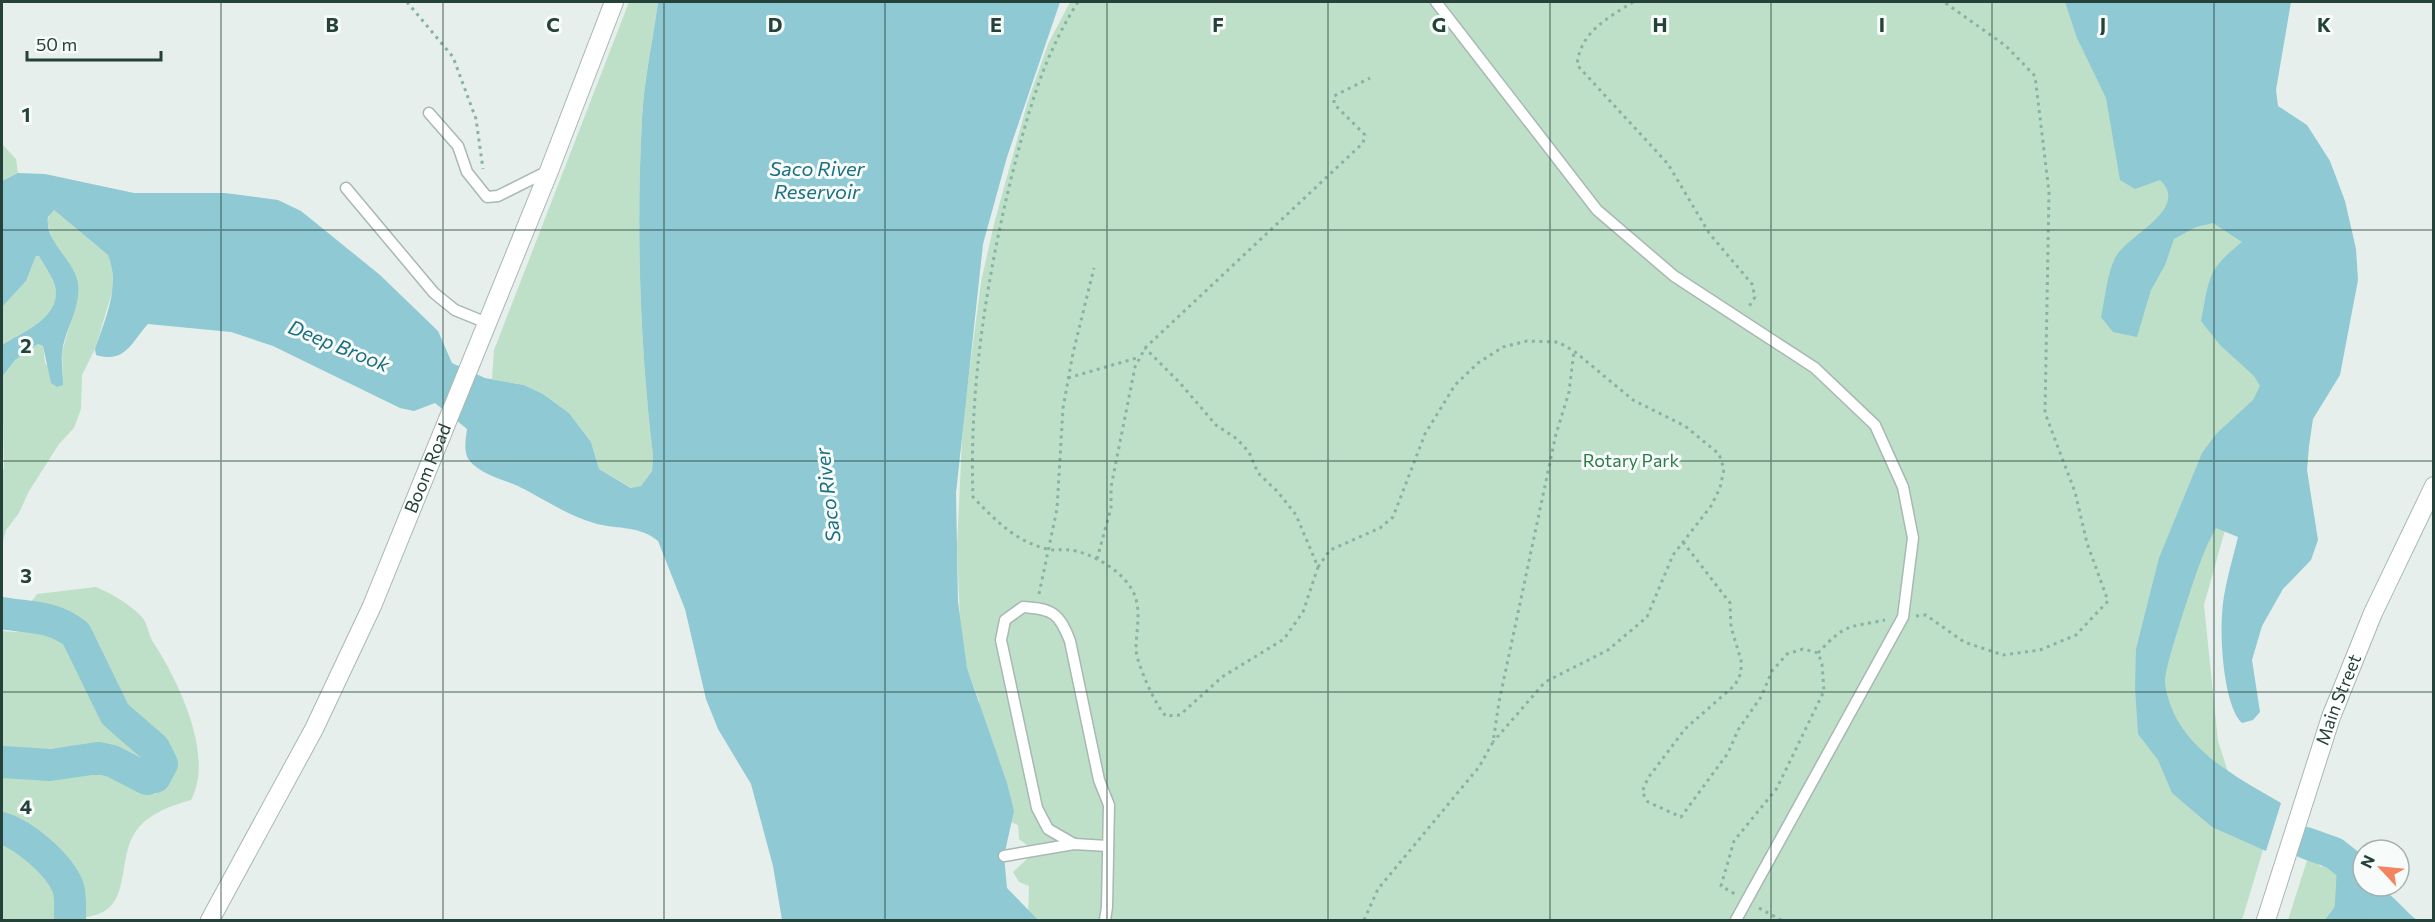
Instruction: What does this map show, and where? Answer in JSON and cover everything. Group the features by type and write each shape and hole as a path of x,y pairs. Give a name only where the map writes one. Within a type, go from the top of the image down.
{"street":[{"name":"Boom Road","path":"210,921 339,679 431,464 549,171 614,2"},
{"name":"Main Street","path":"2266,921 2331,717 2373,613 2433,486"}],"lane":[{"path":"1436,2 1598,210 1674,276 1815,368 1875,425 1903,487 1913,538 1903,617 1737,921"},
{"path":"429,113 458,146 467,172 487,197 498,196 549,171"},
{"path":"346,188 434,293 448,305 485,328"},
{"path":"1074,844 1047,830 1037,808 1000,640 1005,620 1023,607 1048,609 1063,622 1070,642 1099,780 1109,805 1105,921"},
{"path":"1004,856 1074,844 1108,846"}],"path":[{"path":"407,2 441,39 453,57 476,118 487,197"},
{"path":"1078,2 1060,30 1047,57 1021,139 998,232 987,298 971,443 973,497 1008,533 1048,550 1071,550 1097,559 1125,580 1136,598 1140,616 1136,652 1158,710 1166,716 1180,715 1222,677 1284,639 1302,612 1318,567 1330,550 1380,528 1392,517 1425,434 1455,385 1478,363 1503,347 1527,341 1558,342 1574,351 1634,400 1685,426 1719,454 1724,469 1720,488 1711,506 1673,555 1647,617 1635,630 1608,650 1545,682 1493,742 1479,767 1378,889 1364,921"},
{"path":"1633,2 1599,23 1579,50 1577,65 1668,164 1709,233 1752,284 1755,297 1741,320"},
{"path":"1818,653 1838,632 1854,624 1926,615 1964,642 2003,655 2040,650 2076,635 2108,601 2087,543 2075,492 2045,413 2049,192 2035,76 2006,46 1944,2"},
{"path":"1097,559 1111,508 1111,487 1135,367 1145,348 1363,143 1365,135 1334,104 1334,96 1370,78"},
{"path":"1037,608 1057,510 1063,408 1068,378 1094,268"},
{"path":"1145,348 1180,383 1216,425 1237,438 1249,452 1258,473 1278,492 1296,515 1318,567"},
{"path":"1493,742 1499,702 1556,434 1569,392 1574,351"},
{"path":"1068,378 1140,357"},
{"path":"1683,542 1730,603 1731,627 1741,660 1741,673 1735,685 1685,729 1648,778 1642,792 1648,802 1680,817 1687,812 1728,753 1738,730 1761,697 1772,671 1787,654 1803,649 1818,653"},
{"path":"1781,921 1721,886 1734,841 1777,788 1824,691 1822,663 1818,653"}],"green space":[{"path":"629,2 658,2 643,104 639,203 642,330 653,456 652,471 641,486 632,488 599,469 591,442 569,413 543,394 524,385 492,379 494,350"},
{"name":"Rotary Park","path":"1070,2 2144,2 2282,313 2248,448 2204,605 2218,741 2241,812 2269,830 2242,920 1028,920 1029,886 1019,882 1013,872 1029,857 1027,845 1019,839 1018,825 1011,822 982,753 979,700 967,669 960,622 957,546 963,420 981,282 994,224 1027,104 1048,44"},
{"path":"2,144 16,159 18,173 2,181"},
{"path":"54,210 108,255 112,263 113,289 95,349 82,375 81,409 74,428 59,444 29,491 19,513 6,530 2,545 2,473 4,468 2,377 15,360 38,344 43,346 45,363 63,385 62,352 76,304 47,223 50,213"},
{"path":"36,256 39,256 50,274 55,286 56,297 47,315 39,323 2,345 2,307 26,281"},
{"path":"96,587 126,603 144,620 151,639 182,697 196,741 199,762 197,782 191,800 158,812 144,822 133,836 128,848 117,897 101,913 86,917 75,884 56,856 32,832 2,815 2,772 38,778 95,768 118,777 142,794 156,794 174,775 176,760 173,752 162,739 128,711 115,691 95,646 81,626 65,614 32,601 37,594"},
{"path":"37,626 57,635 72,653 104,721 143,753 144,763 99,743 38,750 2,748 2,631 17,632"},
{"path":"2,841 23,854 50,884 57,908 55,920 2,920"},
{"path":"2311,848 2315,861 2321,867 2331,860 2351,873 2352,920 2288,920"}],"water":[{"name":"Saco River Reservoir","path":"658,2 1060,2 1007,157 983,244 956,493 958,602 967,668 1007,783 1014,811 1004,856 1007,888 1038,920 782,920 773,866 751,784 718,729 706,699 685,609 658,541 637,530 597,524 576,517 518,486 479,469 467,457 465,445 467,429 435,403 414,411 400,408 273,346 231,332 148,324 121,354 106,357 96,355 95,349 110,302 112,267 108,255 54,210 48,217 48,226 55,243 76,275 78,284 77,302 62,352 63,385 57,387 51,383 43,346 38,344 15,360 2,377 2,345 39,323 47,315 56,297 52,278 39,256 36,256 26,281 2,307 2,181 18,173 45,174 134,193 225,193 278,200 301,211 380,275 438,331 452,363 485,378 524,385 543,394 569,413 591,442 599,469 631,488 641,486 652,471 653,456 640,288 640,161 645,90"},
{"path":"2065,2 2291,2 2276,90 2278,106 2307,125 2330,161 2345,201 2356,249 2358,280 2340,375 2313,419 2307,470 2318,540 2311,560 2283,589 2262,626 2252,660 2260,712 2253,720 2242,723 2236,715 2227,688 2223,656 2222,615 2226,586 2238,537 2216,528 2194,580 2165,677 2170,705 2180,724 2193,741 2225,769 2281,803 2266,851 2212,827 2172,793 2158,760 2138,734 2135,687 2136,649 2159,558 2202,453 2216,434 2253,400 2260,386 2254,376 2220,345 2201,321 2211,276 2222,260 2242,242 2213,223 2196,227 2174,239 2165,265 2151,290 2137,337 2113,332 2101,317 2108,279 2115,258 2163,211 2168,201 2167,191 2160,180 2135,189 2120,180 2106,98 2077,38"},
{"path":"2351,871 2351,898 2394,898 2417,920 2325,920 2343,896 2346,879"}],"waterway":[{"name":"Deep Brook","path":"2,613 49,620 76,634 115,714 154,748 162,764 155,777 147,779 112,761 98,758 50,765 2,762"},
{"name":"Deep Brook","path":"2,828 30,844 57,869 68,887 70,920"},
{"path":"2306,843 2334,853 2353,868 2350,920"}],"water label":[{"name":"Saco River","path":"828,495"}]}
